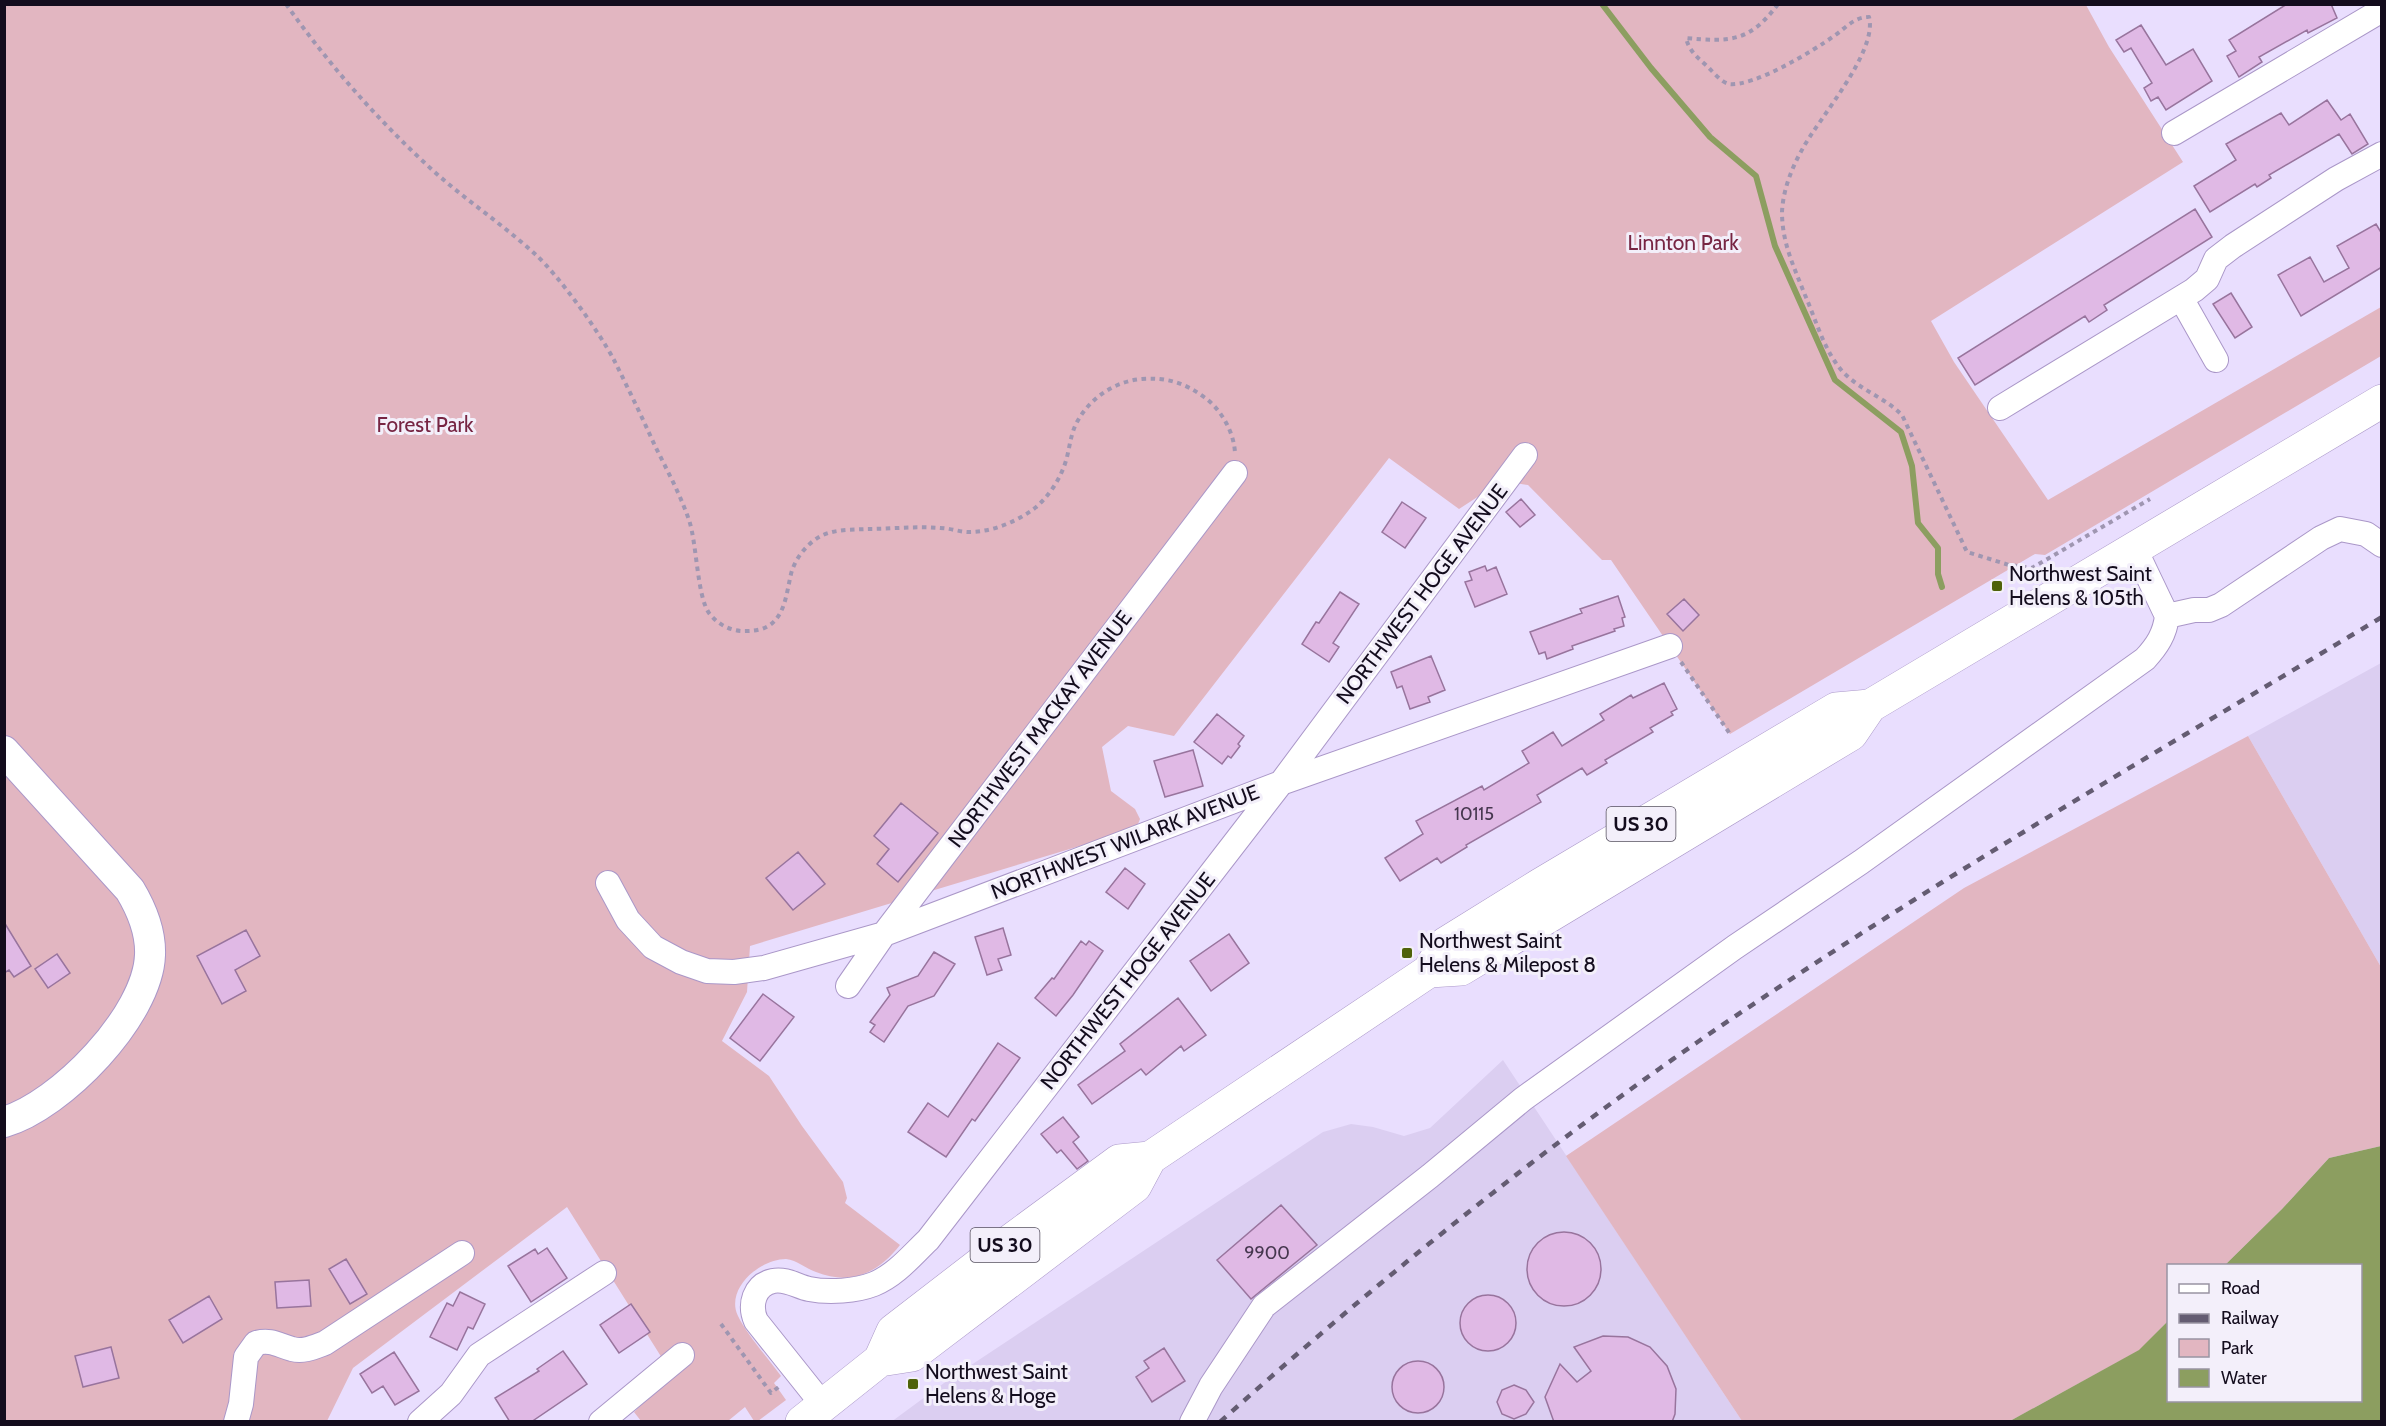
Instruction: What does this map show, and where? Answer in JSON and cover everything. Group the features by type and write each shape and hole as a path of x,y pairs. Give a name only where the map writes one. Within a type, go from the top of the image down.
{"highway":[{"name":"US 30","path":"813,1413 880,1360 893,1331 1011,1240 1119,1161 1150,1158 1429,971 1445,944 1836,709 1870,706 2382,401"}],"main road":[{"path":"4,751 130,890 143,911 150,956 145,982 134,1006 85,1069 36,1109 4,1122"}],"street":[{"path":"2174,133 2382,10"},
{"path":"2000,408 2181,298 2207,279 2216,259 2233,246 2336,179 2382,154"},
{"path":"2181,298 2216,360"},
{"name":"NORTHWEST HOGE AVENUE","path":"813,1413 798,1373 756,1321 752,1312 753,1300 760,1287 773,1281 783,1281 810,1290 850,1290 875,1284 896,1271 928,1240 1281,783 1526,455"},
{"name":"NORTHWEST MACKAY AVENUE","path":"848,986 884,934 1235,473"},
{"path":"2167,616 2194,610 2209,610 2221,605 2321,538 2340,529 2366,534 2382,545"},
{"path":"1192,1422 1211,1386 1264,1306 1542,1085 1735,946 1861,862 2145,659 2156,646 2165,629 2167,616 2134,547"},
{"name":"NORTHWEST WILARK AVENUE","path":"608,882 628,921 653,947 681,962 707,970 734,972 764,968 884,934 1281,783 1670,646"},
{"path":"236,1422 241,1404 246,1357 256,1343 272,1341 294,1349 311,1349 325,1343 462,1253"},
{"path":"420,1422 451,1394 478,1355 604,1274"},
{"path":"601,1422 682,1356"}],"path":[{"path":"286,4 329,62 393,132 463,197 536,255 595,329 612,356 674,482 690,522 697,556 702,601 719,623 732,630 755,630 768,625 779,616 787,601 794,564 805,548 821,536 840,530 940,528 966,532 981,531 1008,524 1033,510 1058,480 1077,422 1092,402 1120,384 1132,380 1160,378 1186,385 1209,399 1225,421 1234,446 1235,473"},
{"path":"1778,4 1768,18 1748,34 1720,41 1686,38 1688,48 1727,84 1744,84 1796,60 1835,36 1858,17 1869,17 1872,28 1852,75 1803,147 1788,178 1782,211 1785,245 1829,352 1843,372 1862,388 1889,402 1902,414 1967,552 2009,565 2032,568 2150,499"},
{"path":"1670,646 1730,734"},
{"path":"721,1324 771,1393 798,1373"}],"shaded area":[{"path":"2381,663 2381,967 2248,736"},
{"path":"1503,1060 1742,1421 891,1422 944,1383 1323,1132 1351,1124 1373,1127 1404,1136 1430,1128"}],"green space":[{"path":"5,5 2086,5 2109,47 2183,162 1931,321 1954,362 2048,500 2381,307 2381,356 2045,555 2035,554 1730,734 1611,560 1602,560 1528,485 1502,481 1459,509 1389,458 1174,736 1128,726 1102,747 1111,791 1135,809 1140,819 1136,829 750,946 747,992 722,1041 769,1076 843,1182 847,1198 845,1203 900,1245 892,1255 873,1270 852,1277 829,1276 786,1259 764,1265 744,1281 736,1298 738,1316 781,1376 774,1383 786,1400 758,1421 754,1421 745,1407 728,1421 641,1421 634,1412 641,1405 639,1403 672,1374 567,1207 353,1368 327,1421 5,1422"},
{"path":"2248,736 2381,967 2381,1146 2329,1158 2282,1209 2226,1264 2167,1264 2167,1322 2140,1350 2010,1421 1742,1421 1566,1156 1964,888"}],"water":[{"path":"2381,1146 2381,1421 2010,1421 2139,1350 2167,1322 2167,1402 2362,1402 2362,1264 2226,1264 2282,1209 2329,1158"}],"building":[{"path":"2287,4 2331,4 2337,18 2308,33 2307,30 2259,57 2262,62 2239,77 2227,56 2236,51 2229,40"},
{"path":"2141,25 2166,65 2193,49 2212,81 2166,110 2158,97 2151,101 2144,88 2152,83 2131,48 2124,52 2116,40"},
{"path":"2327,100 2341,120 2350,114 2368,144 2352,154 2339,134 2269,175 2271,178 2257,187 2255,184 2210,212 2194,186 2236,160 2226,144 2281,113 2289,125"},
{"path":"2195,209 2212,237 2104,305 2107,310 2089,322 2085,316 1975,385 1958,358"},
{"path":"2376,224 2382,234 2382,267 2301,316 2278,275 2310,257 2324,282 2349,268 2337,246"},
{"path":"2231,293 2252,327 2235,338 2213,304"},
{"path":"1521,499 1535,515 1520,527 1506,512"},
{"path":"1402,502 1426,518 1405,548 1382,532"},
{"path":"1485,566 1487,571 1496,567 1507,594 1475,607 1465,582 1472,580 1469,572"},
{"path":"1340,592 1359,604 1333,643 1339,647 1329,662 1302,644"},
{"path":"1618,596 1625,617 1622,618 1624,626 1572,646 1573,649 1547,659 1545,652 1539,654 1530,632 1582,613 1580,609"},
{"path":"1684,599 1699,615 1683,631 1667,614"},
{"path":"1431,656 1445,690 1428,697 1430,702 1410,709 1402,686 1397,688 1391,672"},
{"path":"1664,683 1677,709 1671,712 1673,715 1650,728 1653,732 1605,760 1607,763 1587,775 1582,768 1537,795 1541,802 1466,845 1467,847 1441,863 1437,858 1400,881 1385,858 1423,834 1416,821 1482,786 1484,790 1529,763 1522,751 1553,732 1562,746 1604,720 1600,714 1631,695 1633,698"},
{"path":"1217,714 1244,736 1231,758 1228,756 1222,764 1194,742"},
{"path":"1193,750 1203,786 1165,797 1154,761"},
{"path":"901,803 938,833 898,882 877,864 889,849 874,836"},
{"path":"798,852 825,884 793,910 766,878"},
{"path":"1125,868 1145,884 1128,909 1106,892"},
{"path":"4,922 31,966 14,977 9,970 4,973"},
{"path":"1003,928 1011,955 998,959 1002,970 987,975 975,937"},
{"path":"246,930 260,956 235,970 246,991 222,1004 197,956"},
{"path":"1229,934 1249,963 1211,991 1190,961"},
{"path":"1081,941 1086,945 1089,941 1103,951 1056,1016 1035,998 1052,978 1054,979"},
{"path":"934,952 955,964 934,996 908,1006 884,1042 870,1032 875,1025 870,1022 890,995 887,988 918,976"},
{"path":"57,954 70,973 48,988 35,969"},
{"path":"763,994 794,1017 760,1061 730,1038"},
{"path":"1178,998 1206,1035 1184,1051 1181,1046 1146,1075 1141,1069 1092,1104 1078,1085 1125,1051 1120,1044"},
{"path":"998,1043 1020,1058 975,1121 972,1119 946,1157 908,1132 928,1103 948,1117"},
{"path":"1063,1117 1079,1137 1073,1142 1088,1161 1077,1169 1061,1150 1057,1153 1041,1134"},
{"path":"1281,1205 1317,1245 1251,1299 1217,1260"},
{"path":"1564,1232 1578,1235 1590,1243 1598,1255 1601,1269 1598,1283 1590,1295 1578,1303 1564,1306 1550,1303 1538,1295 1530,1283 1527,1269 1530,1255 1538,1243 1550,1235"},
{"path":"547,1248 567,1278 531,1302 508,1266 535,1249 538,1254"},
{"path":"346,1259 367,1294 350,1304 329,1269"},
{"path":"309,1280 311,1306 277,1308 275,1282"},
{"path":"460,1292 485,1304 473,1329 468,1327 457,1350 430,1337 447,1303 453,1306"},
{"path":"1482,1295 1494,1295 1504,1299 1512,1307 1516,1323 1512,1339 1504,1347 1494,1351 1482,1351 1472,1347 1464,1339 1460,1329 1460,1317 1464,1307 1472,1299"},
{"path":"209,1296 222,1319 183,1343 169,1320"},
{"path":"631,1304 650,1332 619,1353 600,1325"},
{"path":"1603,1336 1628,1337 1650,1347 1667,1366 1676,1389 1675,1414 1672,1422 1554,1422 1545,1397 1560,1364 1577,1382 1591,1371 1574,1347"},
{"path":"111,1347 119,1378 83,1387 75,1356"},
{"path":"1164,1348 1185,1381 1152,1402 1136,1377 1149,1368 1144,1361"},
{"path":"563,1351 587,1384 531,1422 510,1422 495,1398 539,1371 537,1369"},
{"path":"394,1352 419,1391 395,1405 383,1386 372,1393 360,1374"},
{"path":"1413,1361 1423,1361 1437,1368 1444,1387 1437,1406 1423,1413 1413,1413 1403,1409 1396,1402 1392,1392 1392,1382 1396,1372 1403,1365"},
{"path":"1514,1385 1526,1390 1534,1402 1526,1414 1514,1419 1502,1414 1497,1402 1502,1390"}],"waterway":[{"path":"1602,4 1651,68 1710,137 1756,176 1775,246 1835,380 1901,432 1912,466 1918,523 1938,548 1938,574 1942,587"}],"railway":[{"path":"1220,1422 1335,1321 1454,1224 1575,1130 1699,1041 1952,876 2382,617"}],"place":[{"name":"Northwest Saint Helens & 105th","path":"1997,586"},
{"name":"Northwest Saint Helens & Milepost 8","path":"1407,953"},
{"name":"Northwest Saint Helens & Hoge","path":"913,1384"}],"park label":[{"name":"Linnton Park","path":"1683,243"},
{"name":"Forest Park","path":"425,425"}]}
